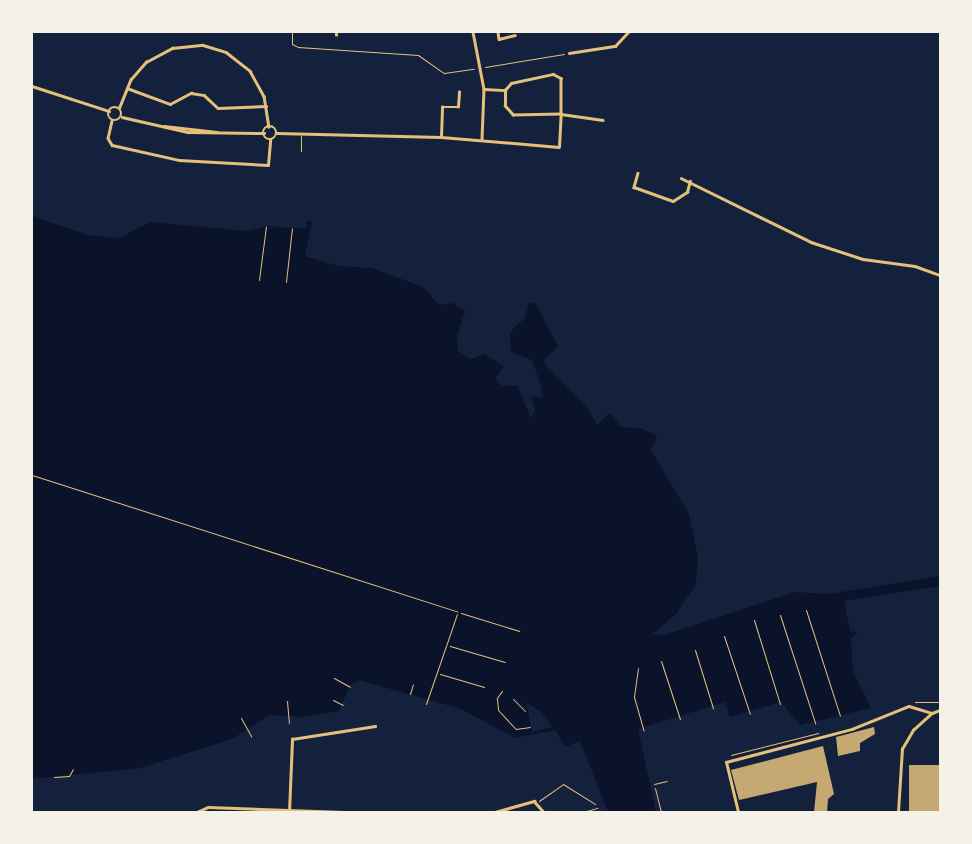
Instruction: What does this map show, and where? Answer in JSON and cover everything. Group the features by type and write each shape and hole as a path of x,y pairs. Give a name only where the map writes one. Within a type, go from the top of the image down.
{"street":[{"path":"473,32 484,89 482,139"},
{"path":"498,32 499,39 515,36"},
{"path":"569,52 615,46 628,32"},
{"path":"122,117 119,108 127,88 140,68 162,52 203,46 244,64 257,80 266,106 269,127 277,133 442,137 559,147 559,75 511,83 505,90"},
{"path":"32,86 109,111 119,108"},
{"path":"127,88 170,104 191,93 204,95 218,108 266,106"},
{"path":"484,89 505,90"},
{"path":"505,90 510,114 561,114 603,120"},
{"path":"442,137 442,107 458,107 459,92"},
{"path":"109,111 112,121 108,138 112,145 179,160 268,164 270,140 277,133"},
{"path":"112,121 122,117 161,127 218,133 264,133 270,140"},
{"path":"264,133 269,127"},
{"path":"638,173 634,187 673,201 687,192 690,181"},
{"path":"681,178 811,242 863,259 915,266 940,275"},
{"path":"738,813 726,762 852,729 909,706 932,713"},
{"path":"898,813 902,750 912,730 932,713 940,710"},
{"path":"289,811 292,739 375,726"},
{"path":"495,813 537,802 544,813"},
{"path":"197,813 208,807 344,813"}],"lane":[{"path":"301,135 301,151"},
{"path":"654,784 667,781"},
{"path":"583,813 597,808"}],"path":[{"path":"292,32 292,44 299,47 418,55 444,73 569,52"},
{"path":"259,279 266,226"},
{"path":"286,282 292,228"},
{"path":"32,474 519,631"},
{"path":"806,610 840,716"},
{"path":"426,704 458,612"},
{"path":"780,615 815,723"},
{"path":"754,620 780,704"},
{"path":"724,636 750,714"},
{"path":"448,645 505,662"},
{"path":"695,650 713,708"},
{"path":"661,661 680,719"},
{"path":"638,668 634,697 644,731"},
{"path":"438,673 484,687"},
{"path":"334,678 350,687"},
{"path":"410,694 413,684"},
{"path":"502,691 497,698 498,710 516,729 530,727"},
{"path":"513,699 525,711"},
{"path":"333,700 342,705"},
{"path":"288,701 289,723"},
{"path":"909,703 940,702"},
{"path":"241,718 251,736"},
{"path":"726,762 739,750 811,732 822,733"},
{"path":"54,777 69,776 73,769"},
{"path":"537,802 564,784 593,800"},
{"path":"654,784 661,813"}],"water":[{"path":"32,216 88,235 119,238 150,222 247,231 266,226 306,229 307,221 312,222 305,256 338,266 372,268 423,287 439,305 453,303 465,311 457,336 458,351 471,359 484,354 504,366 495,378 502,386 517,385 531,418 535,411 531,396 543,398 541,386 532,360 511,352 510,332 525,318 529,302 536,304 558,346 544,360 547,368 587,407 597,425 610,413 621,427 641,428 657,436 651,450 689,514 698,558 696,584 676,614 652,634 664,635 795,592 828,594 940,576 940,586 844,601 850,631 858,632 851,639 853,672 871,708 800,725 781,702 730,717 725,702 638,729 656,812 608,812 580,741 565,747 555,730 515,738 461,709 359,680 350,686 339,711 304,717 270,715 232,739 140,768 32,779","holes":["526,702 542,713 552,727 532,732"]}],"building":[{"path":"874,727 875,734 860,743 860,751 838,756 836,737"},
{"path":"823,746 834,794 828,799 827,812 814,812 817,782 739,800 731,770"},
{"path":"909,765 940,765 940,812 909,812"}]}
